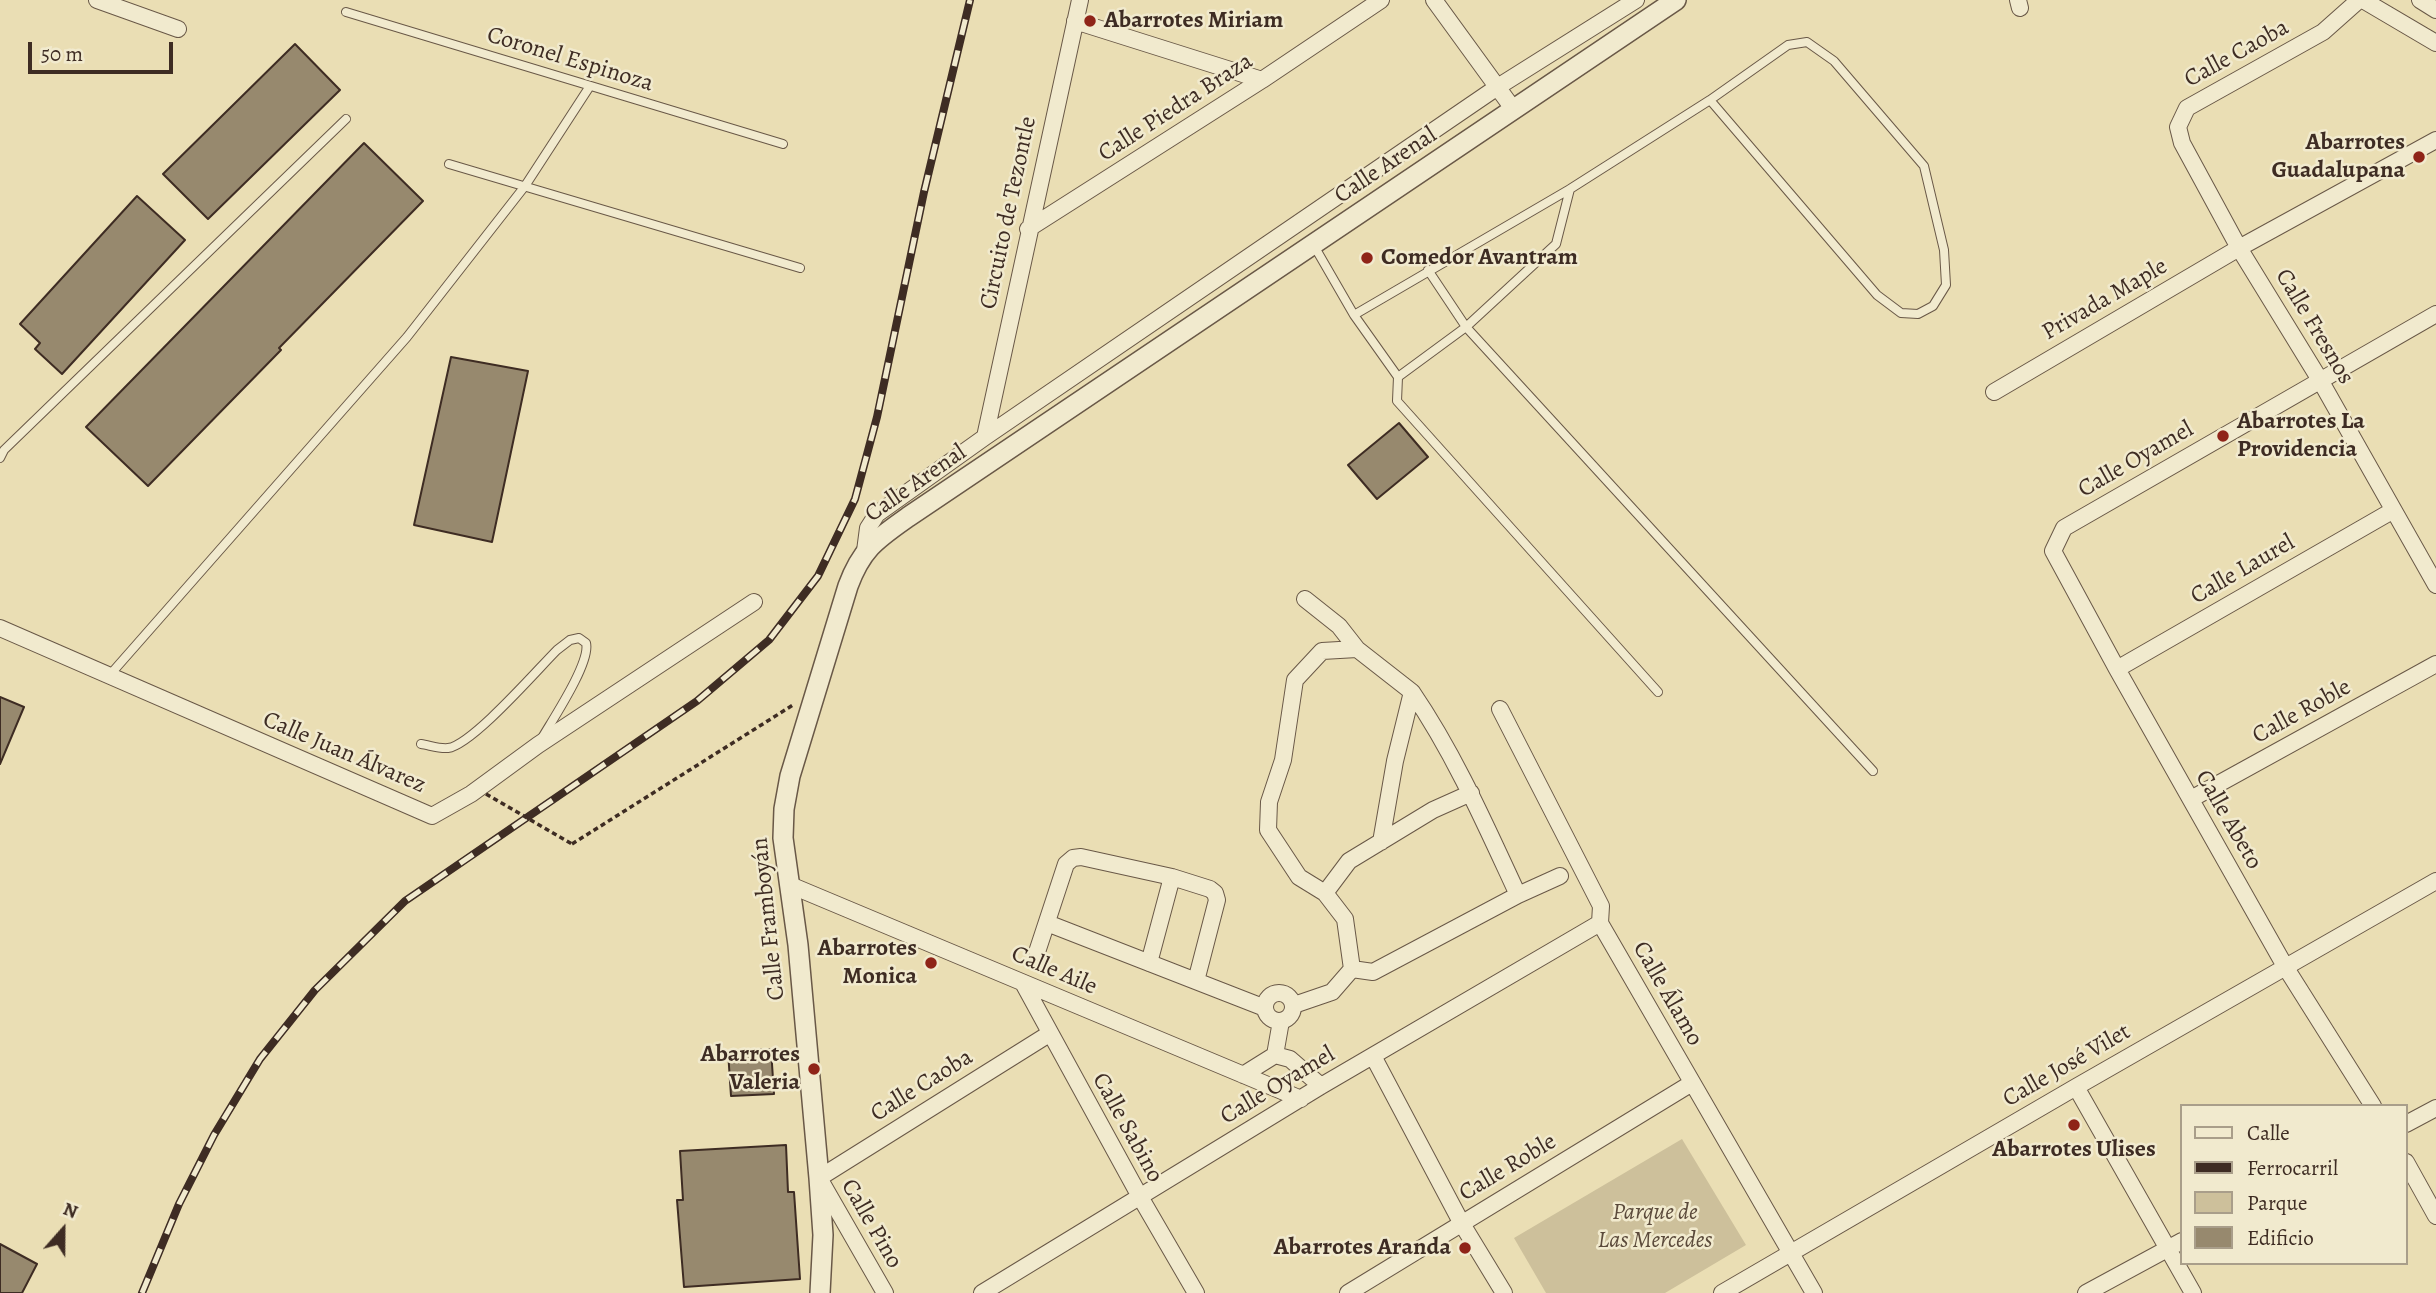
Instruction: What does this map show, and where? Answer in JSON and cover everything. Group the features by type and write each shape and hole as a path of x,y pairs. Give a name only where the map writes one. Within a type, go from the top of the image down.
{"street":[{"path":"97,0 178,29"},
{"name":"Circuito de Tezontle","path":"985,437 1028,229 1080,0"},
{"name":"Calle Piedra Braza","path":"1028,229 1262,80 1381,0"},
{"path":"1434,0 1496,89 1514,110"},
{"name":"Calle Arenal","path":"864,551 868,528 877,514 985,437 1496,89 1636,0"},
{"name":"Calle Arenal","path":"864,551 908,517 1676,0"},
{"path":"2361,0 2436,43"},
{"name":"Calle Caoba","path":"2178,127 2187,108 2323,32 2361,0"},
{"path":"2420,0 2436,10"},
{"path":"1075,21 1262,80"},
{"name":"Calle Fresnos","path":"2178,127 2182,143 2239,248 2320,380 2392,511 2436,584"},
{"name":"Privada Maple","path":"1994,392 2239,248 2436,139"},
{"name":"Calle Oyamel","path":"2053,551 2064,528 2436,314"},
{"name":"Calle Laurel","path":"2117,668 2392,511"},
{"name":"Calle Framboyán","path":"820,1293 823,1235 819,1178 798,945 783,838 783,809 790,776 848,586 864,551"},
{"name":"Calle Abeto","path":"2053,551 2286,968 2372,1104"},
{"path":"1305,599 1339,626 1357,649 1412,692 1432,720 1471,793 1518,895"},
{"name":"Calle Juan Álvarez","path":"0,628 432,816 471,794 538,745 754,602"},
{"path":"1294,1005 1332,992 1352,969 1345,919 1325,893 1299,877 1268,830 1269,802 1283,760 1295,680 1322,651 1357,649"},
{"name":"Calle Roble","path":"2191,799 2436,664"},
{"path":"1381,842 1395,761 1412,692"},
{"name":"Calle Álamo","path":"1500,709 1601,906 1601,923 1814,1293"},
{"path":"1325,893 1349,861 1433,810 1471,793"},
{"path":"1037,952 1066,864 1073,858 1081,857 1172,877 1215,893 1217,900 1196,981"},
{"path":"1149,963 1172,877"},
{"path":"1352,969 1373,972 1518,895 1560,877"},
{"name":"Calle José Vilet","path":"1721,1293 2436,881"},
{"name":"Calle Aile","path":"790,885 1301,1098"},
{"path":"1047,923 1265,1008"},
{"name":"Calle Oyamel","path":"982,1293 1321,1086 1601,923"},
{"name":"Calle Sabino","path":"1023,984 1196,1293"},
{"path":"1278,992 1285,993 1294,1005 1293,1013 1281,1021 1274,1020 1265,1008 1266,1001 1278,992"},
{"path":"1275,1055 1281,1021"},
{"name":"Calle Caoba","path":"819,1178 1049,1034"},
{"path":"1243,1075 1275,1055 1290,1059 1321,1086"},
{"path":"1373,1056 1462,1224 1504,1293"},
{"name":"Calle Roble","path":"1348,1293 1692,1083"},
{"path":"2076,1087 2193,1293"},
{"path":"2408,1124 2436,1108"},
{"path":"2408,1166 2436,1216"},
{"name":"Calle Pino","path":"819,1178 885,1293"},
{"path":"2086,1293 2180,1242"}],"lane":[{"name":"Coronel Espinoza","path":"346,12 783,144"},
{"path":"1353,315 1570,189 1710,100 1788,45 1807,42 1834,61 1924,166 1944,250 1946,285 1933,306 1918,314 1901,313 1877,295 1710,100"},
{"path":"108,677 407,337 525,186 590,86"},
{"path":"0,458 14,440 345,119"},
{"path":"449,164 800,268"},
{"path":"1398,377 1466,327 1556,244 1570,189"},
{"path":"1313,244 1353,315 1398,377 1397,401 1658,692"},
{"path":"1427,270 1466,327 1873,771"},
{"path":"421,744 447,748 461,743 556,650 570,640 579,638 586,643 584,658 574,683 538,745"}],"path":[{"path":"486,794 572,844 793,705 810,710"}],"green space":[{"name":"Parque de Las Mercedes","path":"1682,1139 1746,1245 1665,1293 1546,1293 1514,1238"}],"building":[{"path":"295,44 340,90 208,219 163,174"},
{"path":"364,143 423,201 148,486 86,427"},
{"path":"137,196 185,240 62,374 35,349 40,343 20,324"},
{"path":"451,357 528,371 492,542 414,525"},
{"path":"1399,423 1428,457 1377,499 1348,465"},
{"path":"0,697 24,707 0,764"},
{"path":"771,1049 774,1094 731,1096 728,1051"},
{"path":"786,1145 788,1192 794,1192 800,1279 684,1287 677,1200 683,1200 680,1151"},
{"path":"0,1244 37,1264 22,1293 0,1293"}],"railway":[{"path":"142,1293 179,1204 214,1135 260,1059 315,990 405,901 697,701 769,640 818,576 855,499 877,417 924,192 970,0"}],"place":[{"name":"Abarrotes Miriam","path":"1090,21"},
{"name":"Abarrotes Guadalupana","path":"2419,157"},
{"name":"Comedor Avantram","path":"1367,258"},
{"name":"Abarrotes La Providencia","path":"2223,436"},
{"name":"Abarrotes Monica","path":"931,963"},
{"name":"Abarrotes Valeria","path":"814,1069"},
{"name":"Abarrotes Ulises","path":"2074,1125"},
{"name":"Abarrotes Aranda","path":"1465,1248"}]}
